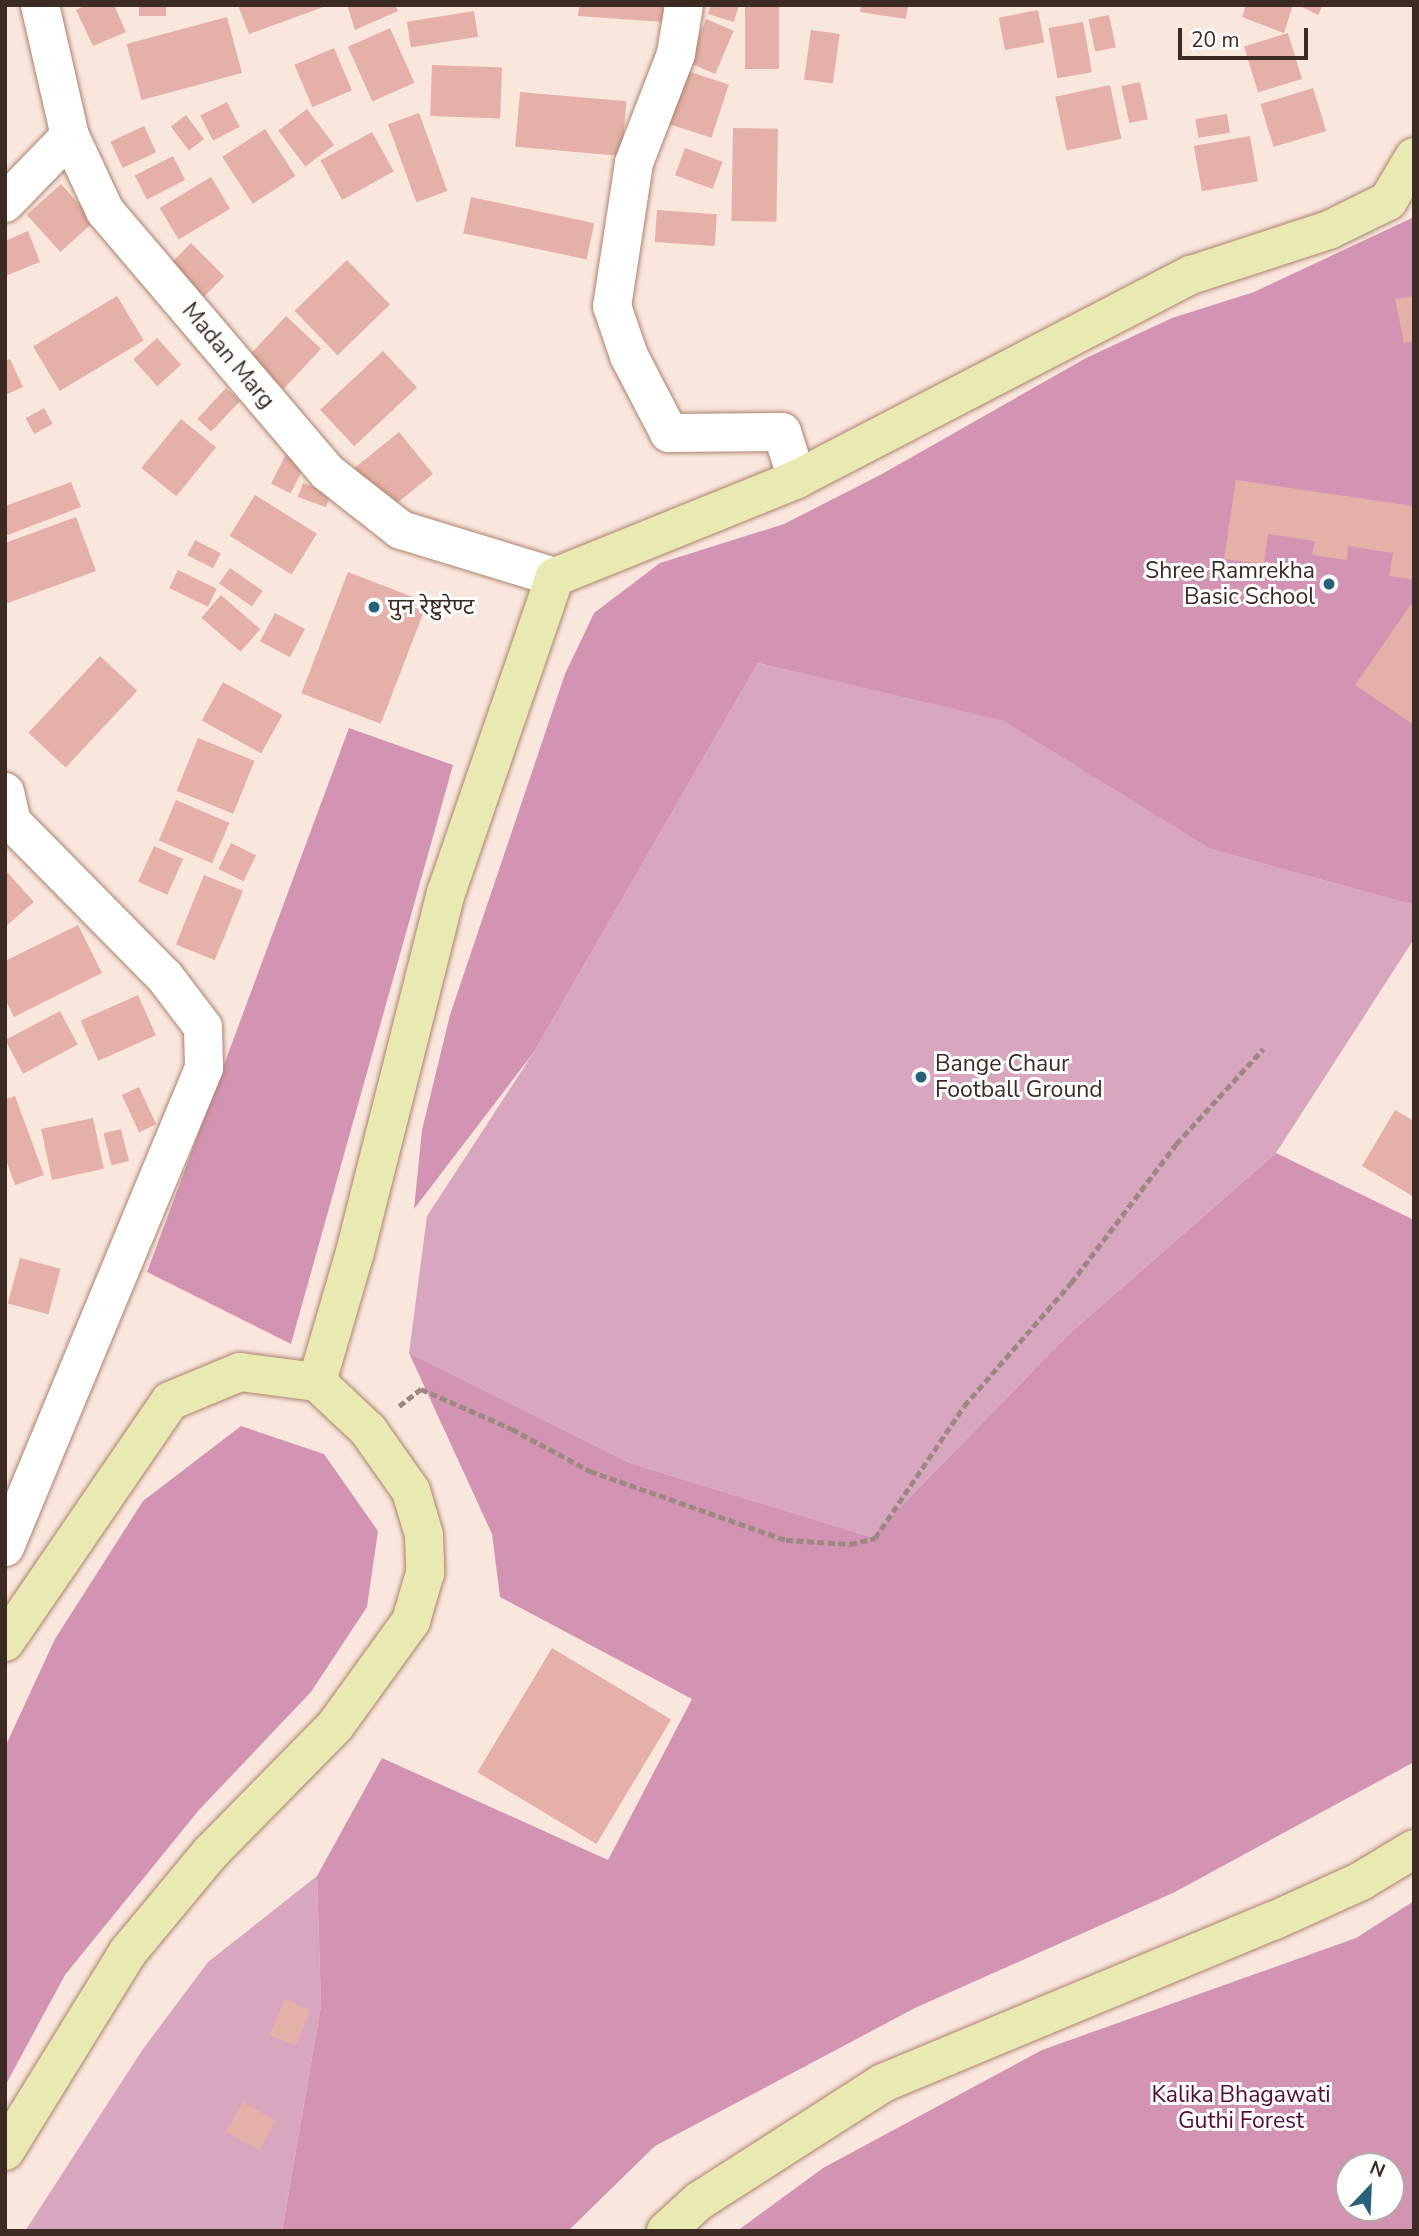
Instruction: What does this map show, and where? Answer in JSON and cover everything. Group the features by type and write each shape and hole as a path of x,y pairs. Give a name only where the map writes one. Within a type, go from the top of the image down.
{"main road":[{"path":"317,1382 359,1239 446,892 555,576 797,479 1191,275 1329,230 1388,201 1414,157"},
{"path":"5,1642 170,1401 240,1372 317,1382 368,1430 411,1491 424,1535 425,1573 411,1621 335,1726 211,1852 128,1952 5,2151"},
{"path":"666,2231 710,2193 883,2083 1273,1921 1361,1881 1414,1849"}],"street":[{"name":"Madan Marg","path":"40,5 70,136 105,211 327,472 401,530 555,576"},
{"path":"684,5 676,54 634,163 612,306 629,356 668,433 782,432 797,479"},
{"path":"5,203 70,136"},
{"path":"5,792 12,822 165,977 203,1027 204,1068 5,1546"}],"path":[{"path":"368,1430 421,1389 512,1429 590,1471 786,1540 850,1544 875,1538 964,1406 1071,1283 1176,1144 1263,1049"}],"shaded area":[{"name":"Bange Chaur Football Ground","path":"758,663 1005,721 1210,849 1414,905 1414,939 1276,1153 1068,1335 871,1537 630,1463 409,1353 427,1216 534,1052"},
{"path":"317,1876 321,2006 282,2231 25,2231 143,2049 208,1962"}],"green space":[{"path":"1414,217 1414,905 1210,849 1004,721 758,663 534,1052 414,1209 422,1130 450,1015 565,674 594,613 660,563 784,524 882,474 1086,358 1172,318 1254,292"},
{"path":"349,728 453,765 291,1344 147,1272"},
{"path":"1276,1153 1414,1220 1414,1762 1175,1892 915,2008 655,2146 568,2231 282,2231 321,2006 317,1876 382,1758 608,1860 692,1699 500,1597 492,1534 409,1353 630,1463 871,1537 1068,1335"},
{"path":"241,1426 324,1454 378,1531 367,1607 311,1692 199,1810 65,1975 5,2086 5,1747 55,1639 143,1501"},
{"name":"Kalika Bhagawati Guthi Forest","path":"1414,1901 1414,2231 737,2231 823,2168 1042,2050 1356,1938"}],"building":[{"path":"86,5 114,5 126,32 93,46 76,10"},
{"path":"139,5 166,5 166,16 139,16"},
{"path":"238,5 326,5 326,6 249,34"},
{"path":"347,5 395,5 398,11 355,30"},
{"path":"579,5 664,5 663,22 578,16"},
{"path":"711,5 739,5 734,22 708,14"},
{"path":"745,5 779,5 779,69 745,69"},
{"path":"861,5 908,5 906,19 860,12"},
{"path":"1246,5 1293,5 1284,33 1242,17"},
{"path":"1298,5 1323,5 1318,15"},
{"path":"1038,10 1044,42 1005,50 999,18"},
{"path":"474,11 478,37 411,47 407,22"},
{"path":"1109,15 1116,47 1095,52 1088,19"},
{"path":"227,17 242,73 142,100 127,44"},
{"path":"706,19 734,31 715,74 688,62"},
{"path":"1083,22 1092,72 1057,78 1049,28"},
{"path":"390,28 414,83 372,102 348,47"},
{"path":"811,30 840,34 833,84 804,80"},
{"path":"1288,33 1302,79 1258,92 1244,46"},
{"path":"334,48 352,90 312,107 294,65"},
{"path":"432,65 502,67 500,118 430,116"},
{"path":"687,71 729,85 712,138 670,124"},
{"path":"1140,82 1148,119 1129,123 1121,86"},
{"path":"1110,85 1121,139 1067,150 1055,97"},
{"path":"1313,88 1326,131 1274,147 1260,104"},
{"path":"520,92 627,101 622,156 515,147"},
{"path":"227,102 240,127 213,141 200,116"},
{"path":"307,109 334,145 305,167 278,131"},
{"path":"419,113 447,191 416,202 388,124"},
{"path":"1227,114 1230,133 1198,138 1195,119"},
{"path":"186,115 204,139 189,150 171,126"},
{"path":"144,126 156,152 123,168 110,142"},
{"path":"733,128 778,129 776,222 731,221"},
{"path":"265,129 295,176 253,204 222,157"},
{"path":"372,132 394,171 342,200 320,161"},
{"path":"1250,136 1258,181 1202,191 1194,146"},
{"path":"685,148 723,162 713,189 675,175"},
{"path":"173,156 185,180 147,200 135,176"},
{"path":"211,177 230,209 179,240 160,208"},
{"path":"61,184 94,221 60,252 27,215"},
{"path":"471,197 594,223 587,259 463,233"},
{"path":"657,210 717,214 715,246 655,242"},
{"path":"28,231 40,262 5,276 5,241"},
{"path":"191,243 224,276 194,307 161,273"},
{"path":"347,260 390,305 338,355 294,311"},
{"path":"117,296 144,341 60,391 33,346"},
{"path":"1414,296 1414,341 1404,343 1395,299"},
{"path":"286,316 321,349 284,389 248,356"},
{"path":"157,338 181,365 157,386 133,359"},
{"path":"383,351 417,388 354,446 320,410"},
{"path":"10,359 23,387 5,395 5,361"},
{"path":"226,388 240,401 211,432 197,419"},
{"path":"44,408 53,424 34,434 26,418"},
{"path":"181,419 216,447 176,496 141,468"},
{"path":"399,432 433,474 388,510 354,469"},
{"path":"286,454 306,464 291,493 271,483"},
{"path":"1236,480 1414,506 1414,580 1389,576 1393,553 1348,546 1347,560 1312,555 1315,541 1268,534 1264,564 1224,559"},
{"path":"71,482 81,507 5,536 5,506"},
{"path":"303,483 331,493 326,507 298,497"},
{"path":"255,495 317,534 291,574 230,536"},
{"path":"76,517 96,571 5,604 5,543"},
{"path":"195,540 221,553 213,568 187,555"},
{"path":"230,568 263,591 252,607 219,584"},
{"path":"178,570 217,589 208,607 169,588"},
{"path":"348,572 427,602 381,724 301,693"},
{"path":"221,595 260,629 241,652 201,618"},
{"path":"1414,600 1414,725 1355,685"},
{"path":"275,613 305,629 290,657 260,641"},
{"path":"100,656 137,691 66,768 28,733"},
{"path":"223,682 282,715 261,753 202,720"},
{"path":"198,738 255,761 233,814 177,791"},
{"path":"176,800 229,823 212,863 159,841"},
{"path":"231,843 256,855 243,881 218,869"},
{"path":"154,846 183,859 167,895 138,882"},
{"path":"5,870 34,902 5,927"},
{"path":"204,875 243,891 215,960 176,945"},
{"path":"78,925 102,973 14,1017 5,999 5,961"},
{"path":"138,995 156,1035 98,1061 80,1021"},
{"path":"60,1011 78,1045 23,1074 5,1040"},
{"path":"139,1087 156,1124 139,1132 122,1095"},
{"path":"15,1096 44,1175 15,1185 5,1157 5,1099"},
{"path":"1395,1110 1414,1121 1414,1197 1362,1166"},
{"path":"93,1118 104,1169 52,1180 41,1129"},
{"path":"121,1129 129,1161 112,1165 104,1133"},
{"path":"20,1258 61,1269 48,1314 8,1303"},
{"path":"552,1648 671,1720 596,1844 477,1772"},
{"path":"285,1999 311,2010 296,2046 270,2035"},
{"path":"243,2102 276,2121 259,2150 226,2131"}],"place":[{"name":"Shree Ramrekha Basic School","path":"1329,584"},
{"name":"पुन रेष्टुरेण्ट","path":"374,607"},
{"name":"Bange Chaur Football Ground","path":"921,1077"}]}
